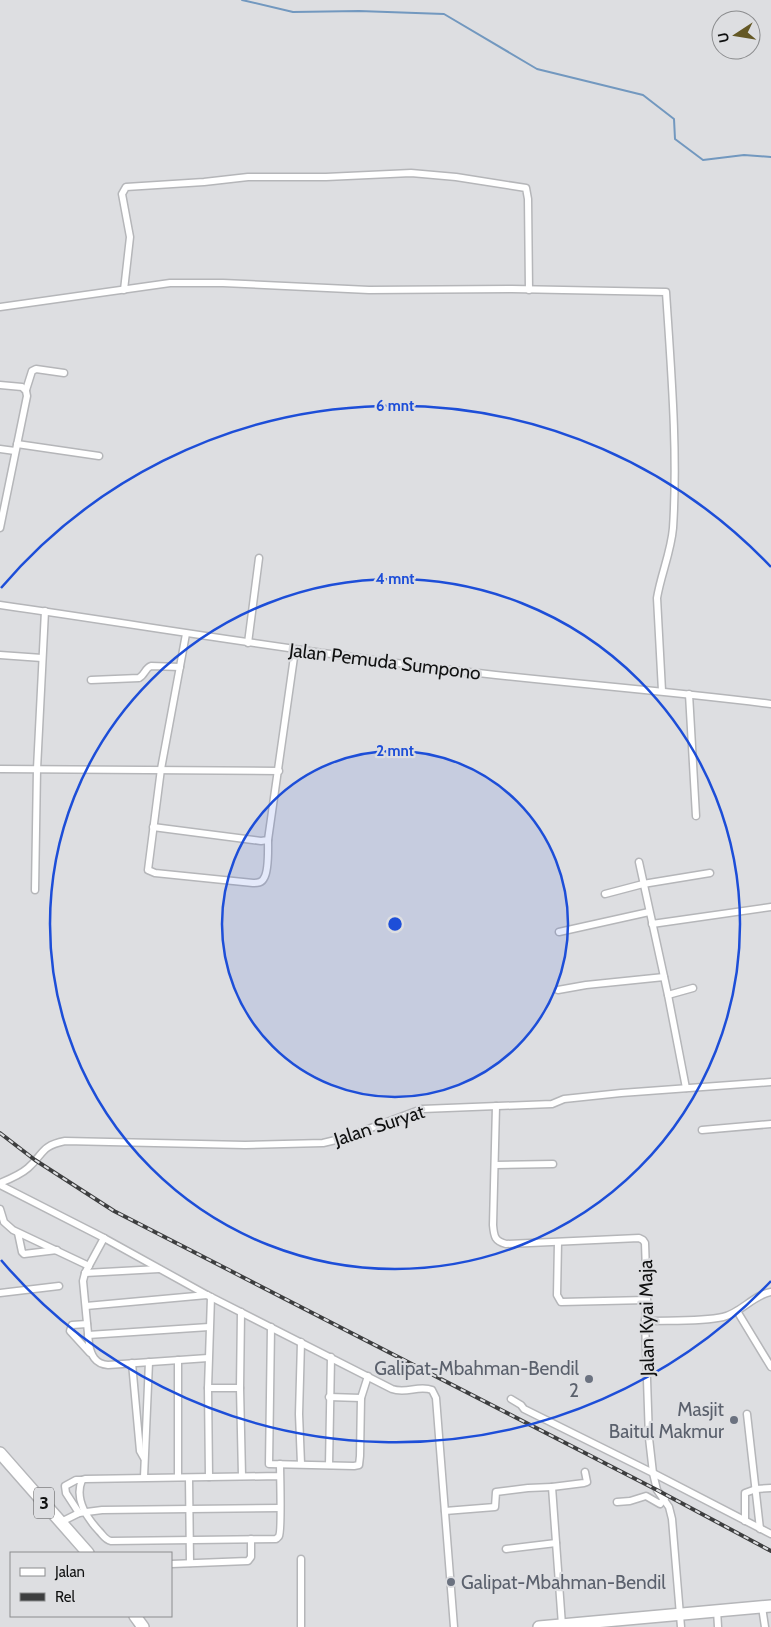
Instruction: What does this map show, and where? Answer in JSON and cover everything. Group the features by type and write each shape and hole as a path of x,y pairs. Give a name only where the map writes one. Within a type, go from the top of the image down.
{"highway":[{"name":"3","path":"0,1453 62,1521 87,1552"},
{"path":"539,1627 635,1623 680,1614 767,1606"}],"street":[{"path":"124,290 130,237 122,200 122,192 126,187 248,177 326,177 412,173 524,187 528,192 529,290"},
{"path":"0,306 170,283 223,283 369,290 666,292 674,486 671,542 659,586 658,598 662,691"},
{"path":"0,528 27,396 26,390 32,371 36,369 64,373"},
{"path":"0,385 22,387 26,390"},
{"path":"17,444 99,456"},
{"path":"0,449 15,451"},
{"path":"248,643 259,558"},
{"name":"Jalan Pemuda Sumpono","path":"0,605 295,650 460,671 771,704"},
{"path":"35,890 37,769 45,611"},
{"path":"186,634 161,769 153,826 148,867 149,871 155,873 253,883 264,879 295,650"},
{"path":"0,655 42,658"},
{"path":"91,680 139,678 151,666 180,667"},
{"path":"690,694 696,816"},
{"path":"0,769 279,770"},
{"path":"153,826 261,841 268,840"},
{"path":"639,862 686,1088"},
{"path":"605,894 643,884 710,873"},
{"path":"652,924 771,907"},
{"path":"559,932 649,912"},
{"path":"558,990 586,985 664,977"},
{"path":"668,995 693,988"},
{"name":"Jalan Suryat","path":"0,1184 28,1168 45,1148 53,1143 65,1140 245,1145 323,1143 344,1138 422,1109 552,1104 564,1099 771,1082"},
{"name":"Jalan Kyai Maja","path":"496,1106 493,1226 494,1236 498,1242 506,1244 639,1238 645,1243 647,1300 645,1321 652,1473 657,1490 669,1507 672,1519 681,1627"},
{"path":"702,1130 771,1124"},
{"path":"495,1166 553,1164"},
{"path":"0,1184 104,1238 209,1296 397,1390 425,1388 432,1390 434,1393 445,1511 454,1627"},
{"path":"0,1209 8,1227 90,1266"},
{"path":"18,1233 24,1254 58,1250"},
{"path":"91,1354 83,1281 85,1273 104,1238"},
{"path":"558,1242 557,1295 560,1302 647,1300"},
{"path":"85,1273 160,1269"},
{"path":"0,1293 59,1286"},
{"path":"645,1321 723,1317 755,1298 771,1292"},
{"path":"86,1306 209,1296"},
{"path":"209,1296 209,1477"},
{"path":"739,1309 771,1367"},
{"path":"241,1312 242,1476"},
{"path":"87,1324 72,1325 70,1330 102,1365 208,1358"},
{"path":"88,1335 209,1327"},
{"path":"270,1476 271,1327"},
{"path":"301,1342 299,1414 301,1464"},
{"path":"329,1465 331,1357"},
{"path":"178,1360 178,1478"},
{"path":"144,1477 149,1362"},
{"path":"132,1363 140,1451 144,1458"},
{"path":"270,1464 359,1465 360,1398 368,1376"},
{"path":"208,1388 240,1388"},
{"path":"329,1397 360,1398"},
{"path":"511,1399 524,1409 771,1534"},
{"path":"747,1414 760,1529"},
{"path":"280,1464 280,1476 280,1508 278,1538 111,1541 105,1538 79,1513 66,1494 66,1486 76,1480 144,1477 280,1476"},
{"path":"445,1511 495,1507 496,1492 584,1483 587,1482 585,1472"},
{"path":"189,1478 190,1563"},
{"path":"79,1513 79,1493 82,1480"},
{"path":"552,1487 562,1625"},
{"path":"745,1521 745,1493 756,1489 771,1488"},
{"path":"617,1502 630,1501 646,1496 660,1504 664,1498"},
{"path":"62,1521 79,1513 280,1508"},
{"path":"172,1564 248,1561 251,1557 251,1539"},
{"path":"506,1549 556,1544"},
{"path":"301,1559 301,1627"},
{"path":"765,1627 767,1606"},
{"path":"716,1610 718,1627"}],"waterway":[{"path":"242,0 293,12 359,11 444,14 537,69 643,95 674,119 675,139 703,160 744,155 771,157"}],"railway":[{"path":"0,1133 35,1160 114,1211 657,1490 771,1551"}],"place":[{"name":"Galipat-Mbahman-Bendil 2","path":"589,1379"},
{"name":"Masjit Baitul Makmur","path":"734,1420"},
{"name":"Galipat-Mbahman-Bendil","path":"451,1582"}]}
